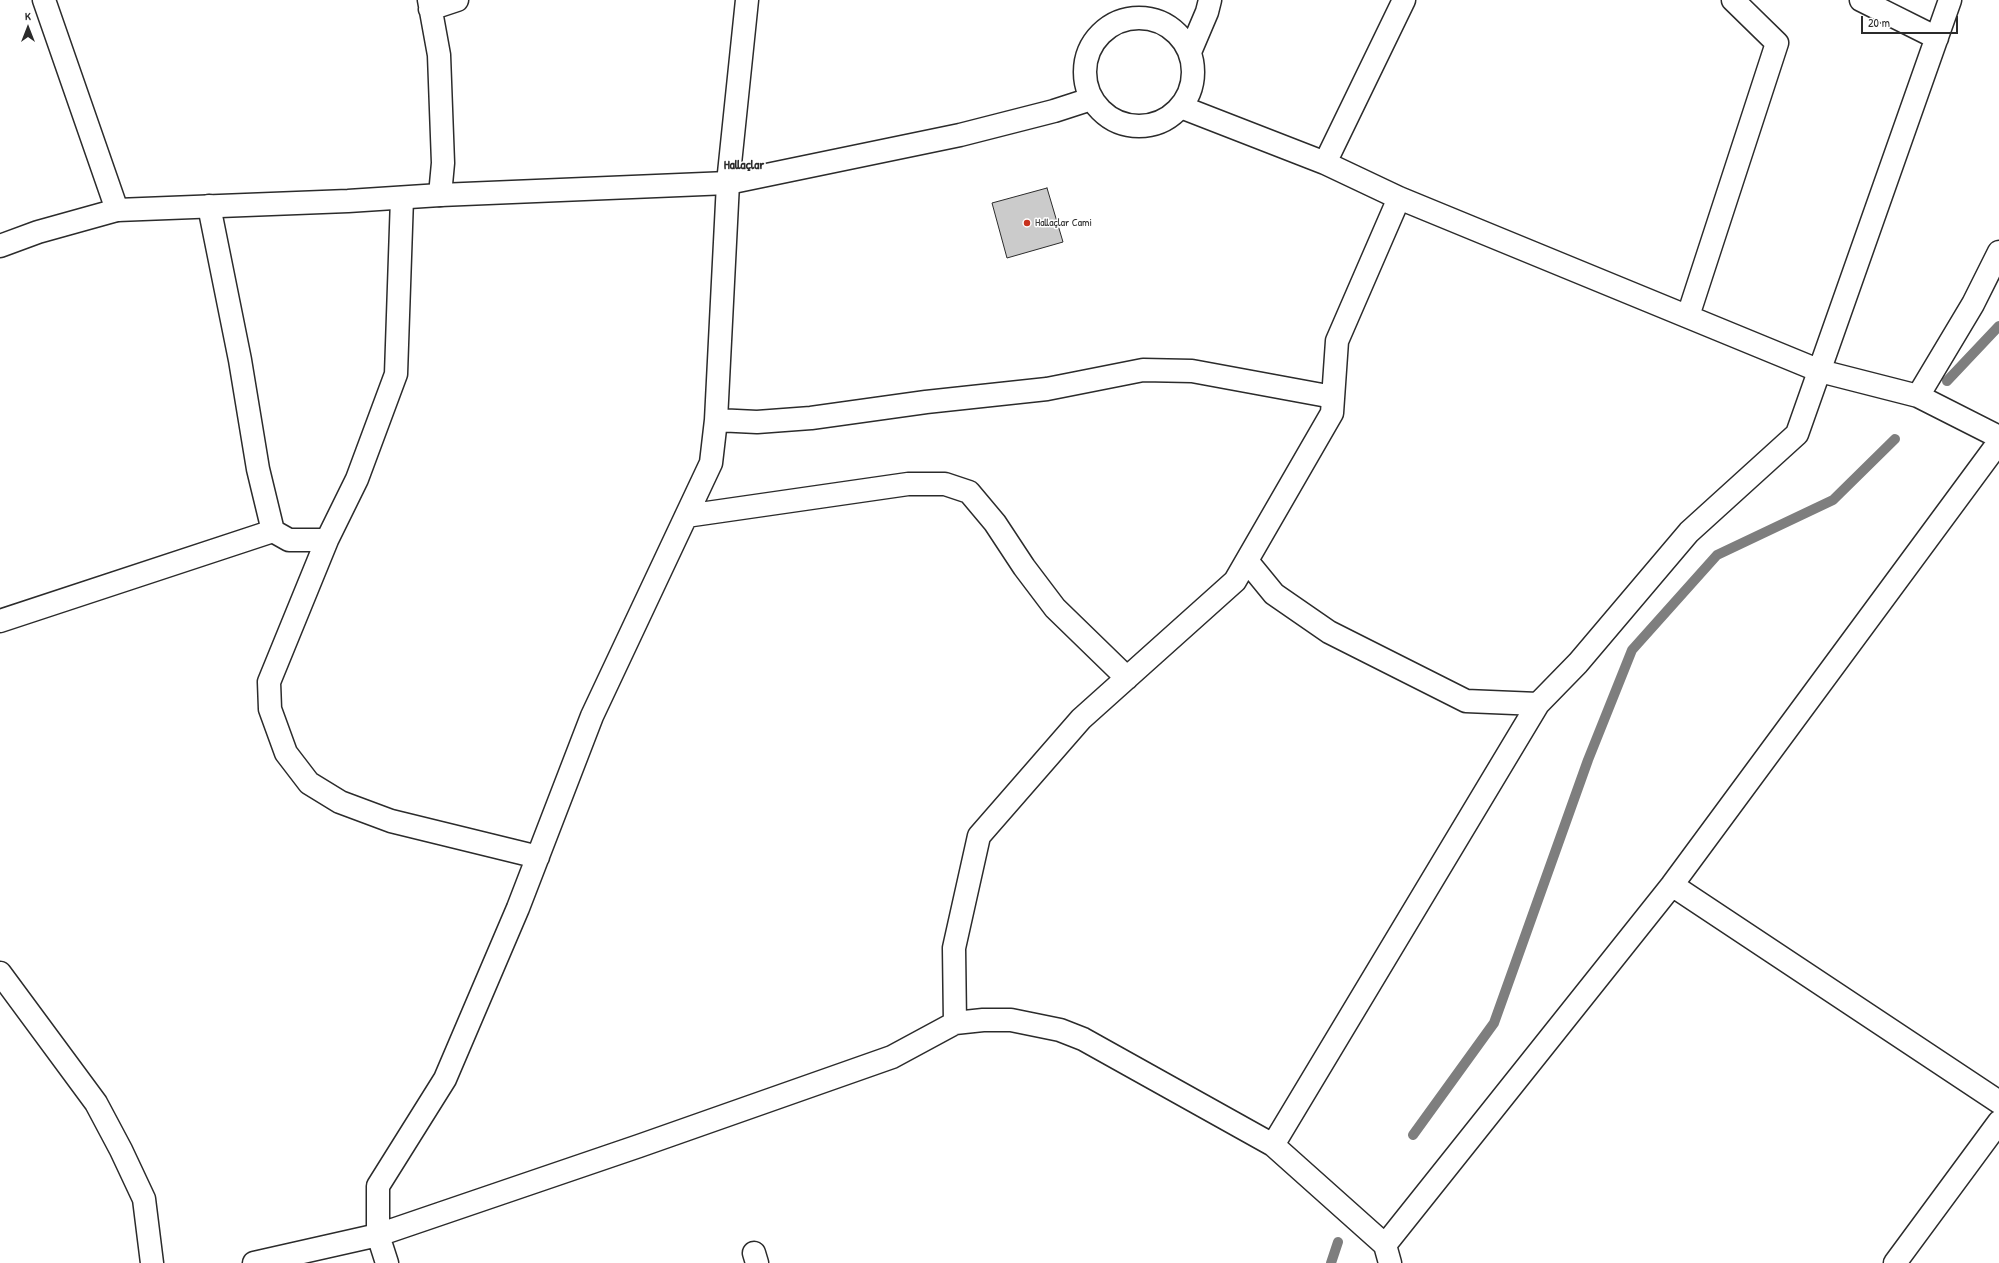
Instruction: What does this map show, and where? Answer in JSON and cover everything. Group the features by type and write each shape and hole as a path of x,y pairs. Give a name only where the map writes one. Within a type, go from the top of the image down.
{"street":[{"path":"44,0 117,210"},
{"path":"440,195 443,163 439,55 430,4 457,0"},
{"path":"387,1263 378,1235 378,1186 445,1079 518,908 592,716 711,463 716,420 728,183 747,0"},
{"path":"1121,21 1133,18 1156,20 1177,32 1190,52 1193,63 1193,81 1188,98 1181,107 1163,122 1140,127 1128,126 1106,116 1091,99 1086,87 1085,76 1088,53 1101,33 1121,21 1140,0"},
{"path":"1190,52 1207,12 1210,0"},
{"path":"1325,163 1404,0"},
{"path":"1688,316 1777,43 1733,0"},
{"path":"1861,0 1937,38"},
{"path":"1273,1145 1538,704 1578,663 1689,532 1797,434 1950,0"},
{"path":"0,246 38,232 117,210 728,183 960,134 1054,111 1091,99"},
{"path":"1181,107 1325,163 1399,198 1820,371 1918,396 1999,437"},
{"path":"402,198 396,374 357,479 327,540 269,682 270,709 286,753 309,783 340,802 390,821 538,857"},
{"path":"955,1023 954,948 978,836 1081,719 1235,581 1332,413 1337,341 1399,198"},
{"path":"209,206 240,360 258,469 273,531 289,540 327,540"},
{"path":"1918,396 1973,304 1999,252"},
{"path":"716,420 757,422 811,418 926,402 1046,389 1144,370 1192,371 1333,397"},
{"path":"254,1263 378,1235 639,1146 892,1057 955,1023 983,1020 1011,1020 1060,1030 1083,1039 1273,1145 1387,1254 1672,885 1999,442"},
{"path":"686,516 908,484 945,484 969,492 995,523 1024,567 1055,608 1127,678"},
{"path":"0,621 273,531"},
{"path":"1247,561 1274,594 1329,632 1453,695 1466,701 1538,704"},
{"path":"1672,885 1999,1102"},
{"path":"0,973 96,1103 121,1150 144,1199 152,1263"},
{"path":"1895,1263 1999,1122"}],"building":[{"name":"Hallaçlar Cami","path":"1047,188 1063,242 1007,258 992,203"}],"waterway":[{"path":"1947,381 1999,326"},
{"path":"1413,1135 1494,1023 1588,760 1632,650 1717,555 1833,500 1895,439"},
{"path":"1331,1263 1338,1242"}],"place":[{"name":"Hallaçlar Cami","path":"1027,223"}],"district":[{"name":"Hallaçlar","path":"744,166"}]}
